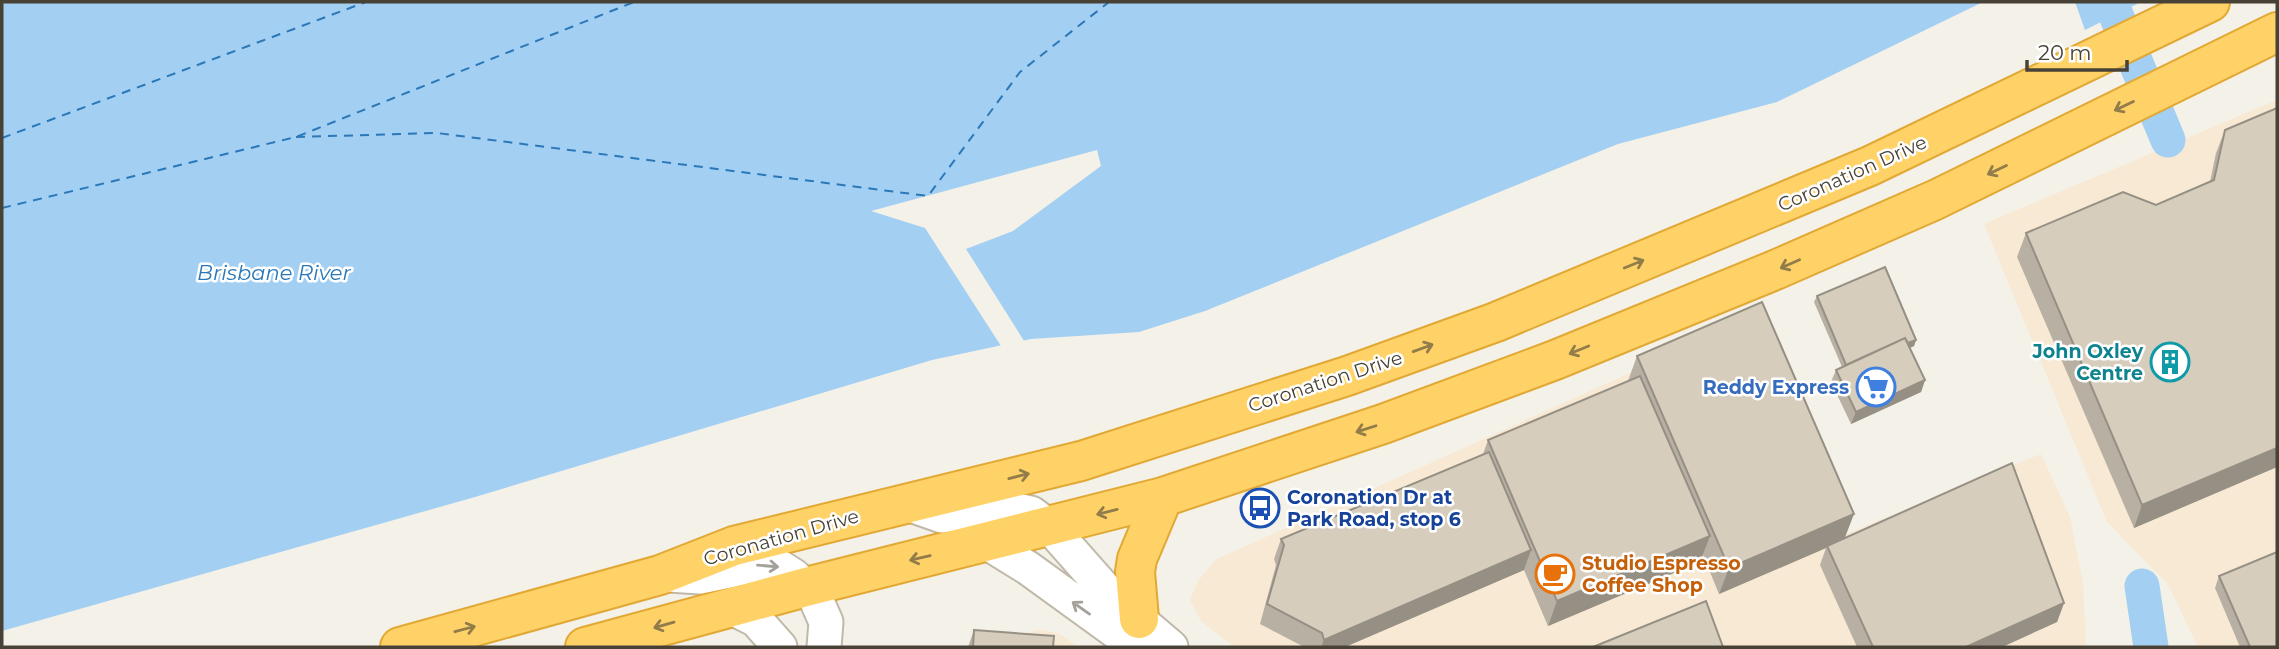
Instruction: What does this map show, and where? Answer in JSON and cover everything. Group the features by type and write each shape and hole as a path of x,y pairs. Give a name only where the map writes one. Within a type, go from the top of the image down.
{"highway":[{"name":"Coronation Drive","path":"400,647 660,575 734,547 1081,461 1347,376 1483,326 1870,166 2195,9"},
{"path":"585,647 806,587 1163,497 1382,424 1555,360 1902,215 2277,32"},
{"path":"1138,633 1135,572 1137,559 1163,497"}],"street":[{"path":"905,503 942,516 1000,506 1014,507 1031,513 1050,527 1138,633"},
{"path":"986,542 1138,633 1171,647"},
{"path":"660,575 699,577 772,565 794,576 815,597 826,622 824,647"},
{"path":"730,607 755,620 780,647"}],"shaded area":[{"name":"John Oxley Centre","path":"2277,100 2277,647 2198,647 2168,584 2107,522 1984,224"},
{"path":"1759,315 1846,534 2041,454 2070,517 2083,583 2086,647 1234,647 1201,621 1190,600 1198,581 1215,560"},
{"path":"1040,630 1058,633 1079,647 960,647"}],"water":[{"name":"Brisbane River","path":"2,2 1983,2 1777,102 1618,144 1205,311 1139,332 1031,339 932,360 475,497 2,631"},
{"path":"2075,2 2141,2 2085,30"}],"pier":[{"path":"1097,150 1101,166 1013,231 966,249 1026,344 1001,346 925,228 871,211"}],"building":[{"name":"John Oxley Centre","path":"2277,108 2277,448 2142,505 2026,233 2123,192 2156,205 2214,180 2225,130"},
{"path":"1885,267 1916,340 1908,343 1905,338 1846,365 1817,296"},
{"path":"1762,302 1854,514 1729,568 1637,356"},
{"name":"Reddy Express","path":"1905,338 1925,380 1856,412 1836,370"},
{"path":"1640,376 1710,536 1557,601 1488,440"},
{"path":"1489,452 1531,550 1324,640 1322,633 1267,604 1284,545 1281,539"},
{"path":"2012,463 2064,603 1966,647 1873,647 1827,546"},
{"path":"2277,552 2277,647 2250,647 2219,576"},
{"path":"1706,601 1723,647 1593,647"},
{"path":"974,630 1054,636 1053,647 973,647"}],"waterway":[{"path":"2116,15 2168,140"},
{"path":"2142,586 2151,647"}],"ferry route":[{"path":"2,138 366,2"},
{"path":"2,208 296,137 634,2"},
{"path":"296,137 437,133 928,196 1020,72 1109,2"}],"place":[{"name":"John Oxley Centre","path":"2170,362"},
{"name":"Reddy Express","path":"1876,387"},
{"name":"Coronation Dr at Park Road, stop 6","path":"1260,508"},
{"name":"Studio Espresso Coffee Shop","path":"1555,574"}]}
